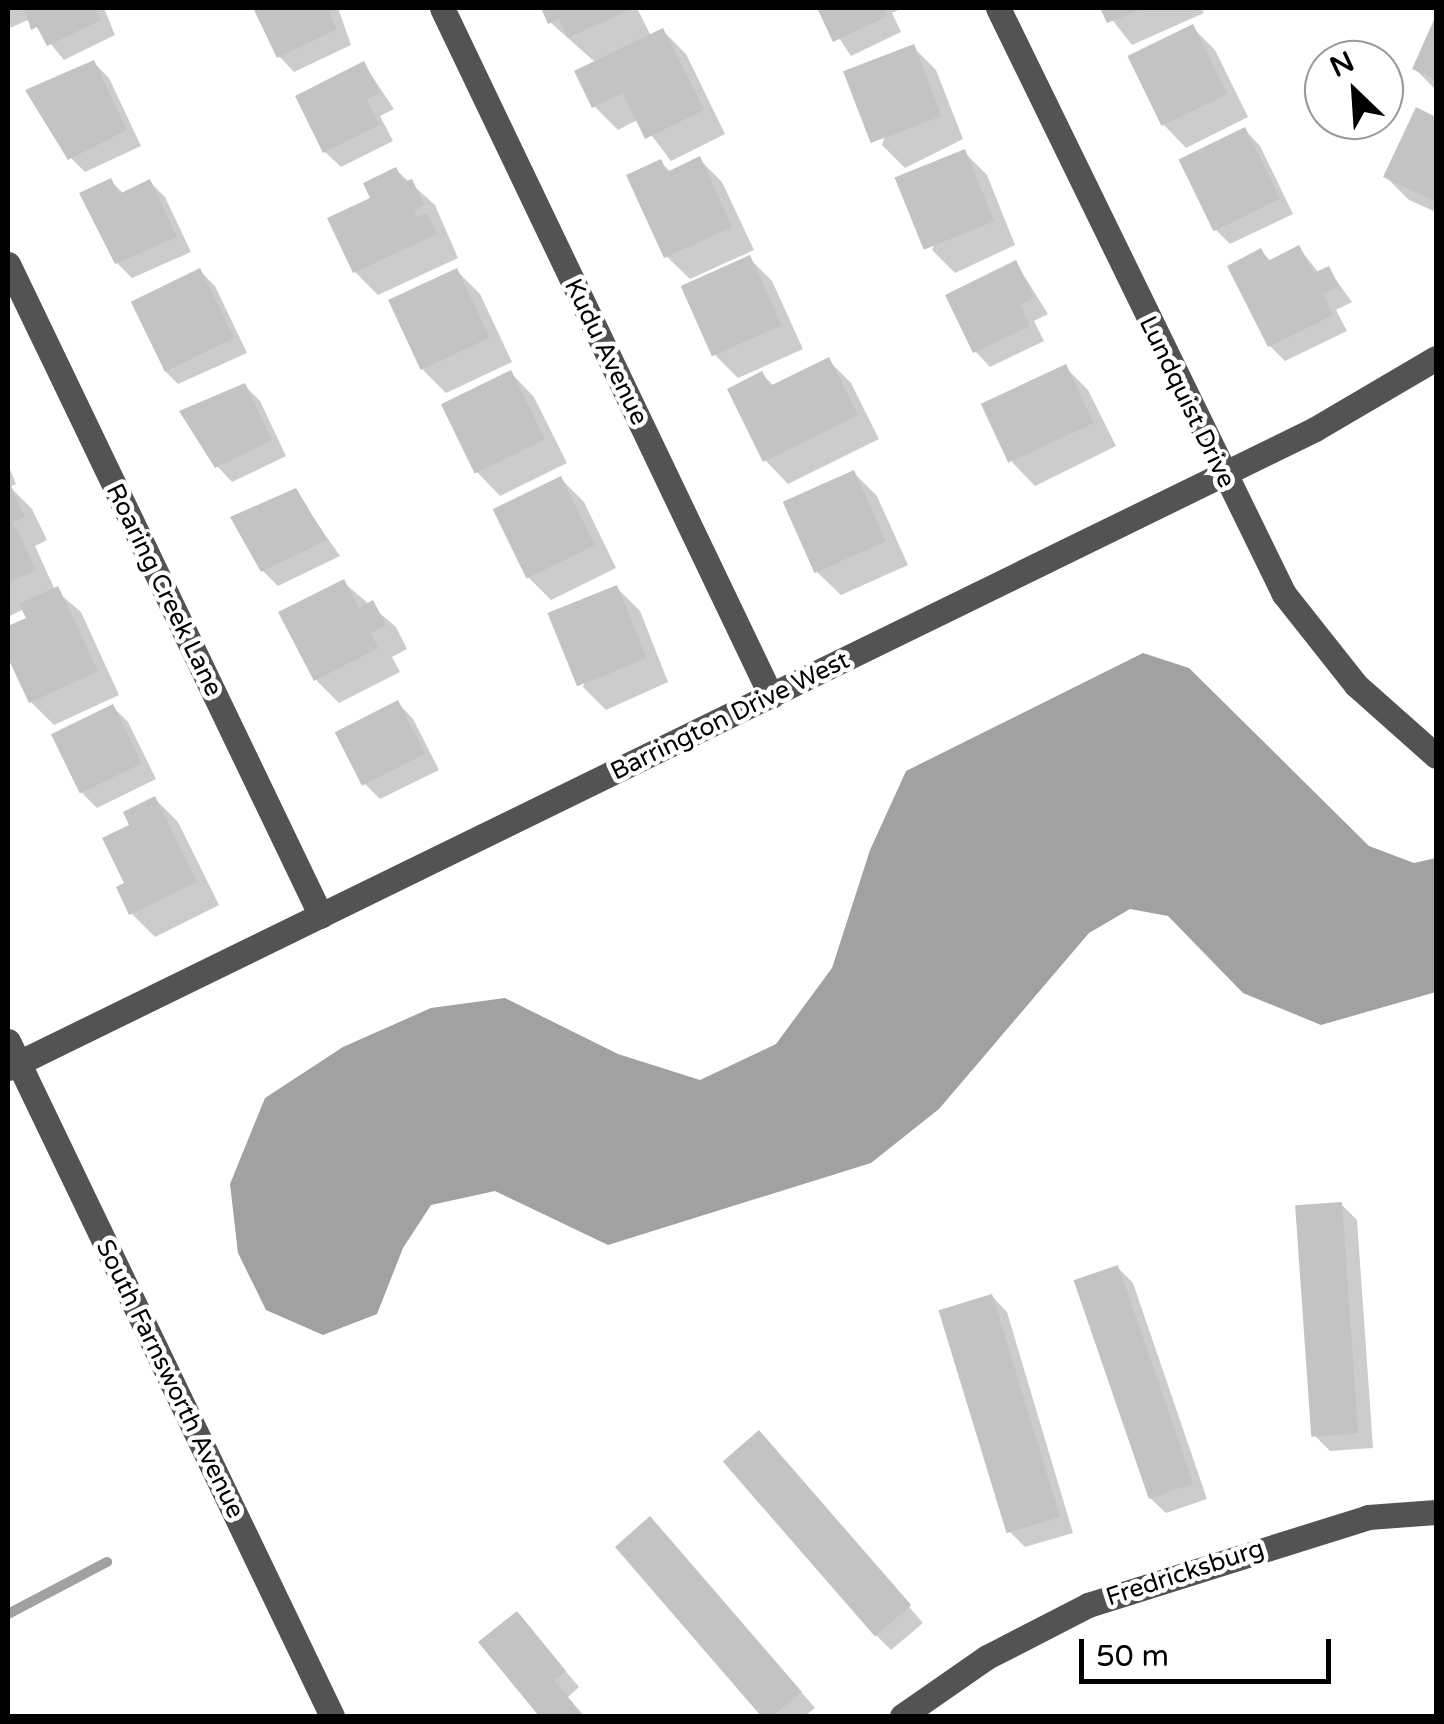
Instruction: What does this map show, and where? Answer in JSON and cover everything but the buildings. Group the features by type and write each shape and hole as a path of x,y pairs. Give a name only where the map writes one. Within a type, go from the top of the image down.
{"street":[{"name":"Kudu Avenue","path":"442,8 771,696"},
{"name":"Lundquist Drive","path":"998,8 1222,475 1284,594 1356,685 1436,756"},
{"name":"Roaring Creek Lane","path":"8,264 321,916"},
{"name":"Barrington Drive West","path":"11,1058 321,916 1222,475 1385,394 1436,358"},
{"name":"South Farnsworth Avenue","path":"11,1058 332,1716"},
{"name":"Fredricksburg","path":"902,1716 987,1657 1088,1605 1368,1517 1436,1512"}],"shaded area":[{"path":"1143,653 1189,668 1369,846 1414,863 1436,858 1436,992 1321,1025 1243,993 1168,916 1130,909 1089,933 939,1109 871,1163 608,1245 495,1191 431,1205 403,1248 377,1314 323,1335 266,1310 238,1253 230,1184 265,1098 343,1047 431,1008 505,998 618,1054 700,1080 776,1044 832,968 870,850 906,771"}],"waterway":[{"path":"8,1614 107,1562"}]}
